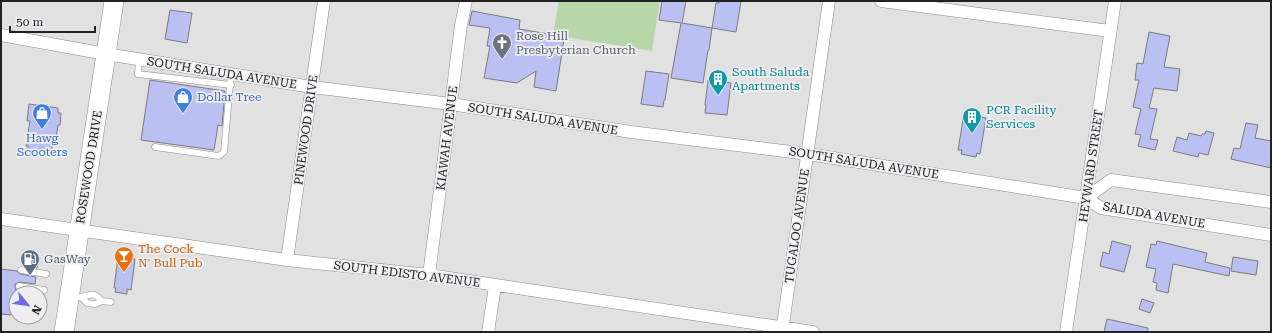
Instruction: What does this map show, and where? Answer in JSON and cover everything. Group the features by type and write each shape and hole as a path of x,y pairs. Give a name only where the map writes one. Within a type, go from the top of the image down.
{"main road":[{"name":"ROSEWOOD DRIVE","path":"64,332 75,297 79,231 114,1"}],"street":[{"name":"PINEWOOD DRIVE","path":"287,260 324,1"},
{"name":"KIAWAH AVENUE","path":"429,275 466,1"},
{"name":"TUGALOO AVENUE","path":"783,330 830,1"},
{"path":"881,1 1110,31"},
{"name":"HEYWARD STREET","path":"1066,332 1115,1"},
{"name":"SOUTH SALUDA AVENUE","path":"1,35 200,69 231,79 451,104 631,132 808,154 1086,198"},
{"name":"SALUDA AVENUE","path":"1271,202 1111,180 1086,198 1101,208 1271,235"},
{"name":"SOUTH EDISTO AVENUE","path":"1,219 287,260 429,275 783,330 813,332"},
{"path":"488,332 495,286"}],"lane":[{"path":"139,59 138,74 199,82 231,79 224,152 219,156 155,147"},
{"path":"164,78 167,64"},
{"path":"199,82 200,69"},
{"path":"22,270 46,274"},
{"path":"75,297 87,303 95,304 102,301 112,302"}],"green space":[{"path":"559,1 660,1 652,51 553,35"}],"building":[{"path":"662,1 686,1 682,23 712,28 703,83 671,78 681,23 659,20"},
{"name":"South Saluda Apartments","path":"720,1 741,1 736,32 712,28 716,3 719,3"},
{"path":"170,10 192,13 187,43 165,39"},
{"name":"Rose Hill Presbyterian Church","path":"472,11 520,20 519,29 555,35 554,38 564,39 556,91 534,87 536,71 517,83 484,78 490,46 487,46 490,28 469,25"},
{"path":"1149,32 1170,36 1164,67 1180,69 1177,91 1154,88 1149,108 1157,109 1150,139 1158,140 1155,150 1138,146 1141,135 1135,134 1141,109 1133,107 1139,80 1135,80 1137,63 1143,64"},
{"path":"646,71 669,74 663,107 641,104"},
{"path":"150,80 225,91 222,126 218,125 214,150 141,140"},
{"name":"South Saluda Apartments","path":"708,80 731,83 727,115 705,113"},
{"name":"Hawg Scooters","path":"29,104 58,108 58,113 61,113 60,125 58,125 55,145 52,145 52,149 40,148 40,153 28,152 28,146 26,146 30,121 27,121"},
{"name":"PCR Facility Services","path":"964,114 986,118 980,154 977,153 976,157 961,154 962,150 958,150"},
{"path":"1246,123 1258,125 1255,138 1271,141 1271,168 1231,159 1234,148 1240,149"},
{"path":"1206,131 1214,133 1208,155 1199,153 1198,157 1173,151 1177,137 1187,140 1189,133 1201,136 1202,134 1205,134"},
{"path":"1112,241 1131,246 1124,272 1100,266 1103,252 1109,254"},
{"path":"1157,241 1207,253 1205,262 1230,268 1229,276 1173,264 1168,293 1156,290 1157,283 1153,282 1156,269 1146,267 1151,244 1156,245"},
{"path":"26,257 39,259 37,268 25,266"},
{"name":"The Cock N' Bull Pub","path":"118,257 135,259 131,290 127,289 127,294 115,292 116,288 114,288"},
{"path":"1233,257 1258,261 1256,275 1231,271"},
{"path":"1,269 17,271 20,274 36,277 35,284 20,282 15,285 8,285 8,315 1,314"},
{"path":"1142,299 1154,303 1150,313 1139,309"},
{"path":"1107,319 1148,328 1147,332 1104,332"}],"place":[{"name":"Rose Hill Presbyterian Church","path":"502,60"},
{"name":"South Saluda Apartments","path":"718,96"},
{"name":"Dollar Tree","path":"183,114"},
{"name":"Hawg Scooters","path":"42,130"},
{"name":"PCR Facility Services","path":"972,134"},
{"name":"The Cock N' Bull Pub","path":"124,273"},
{"name":"GasWay","path":"30,276"}]}
